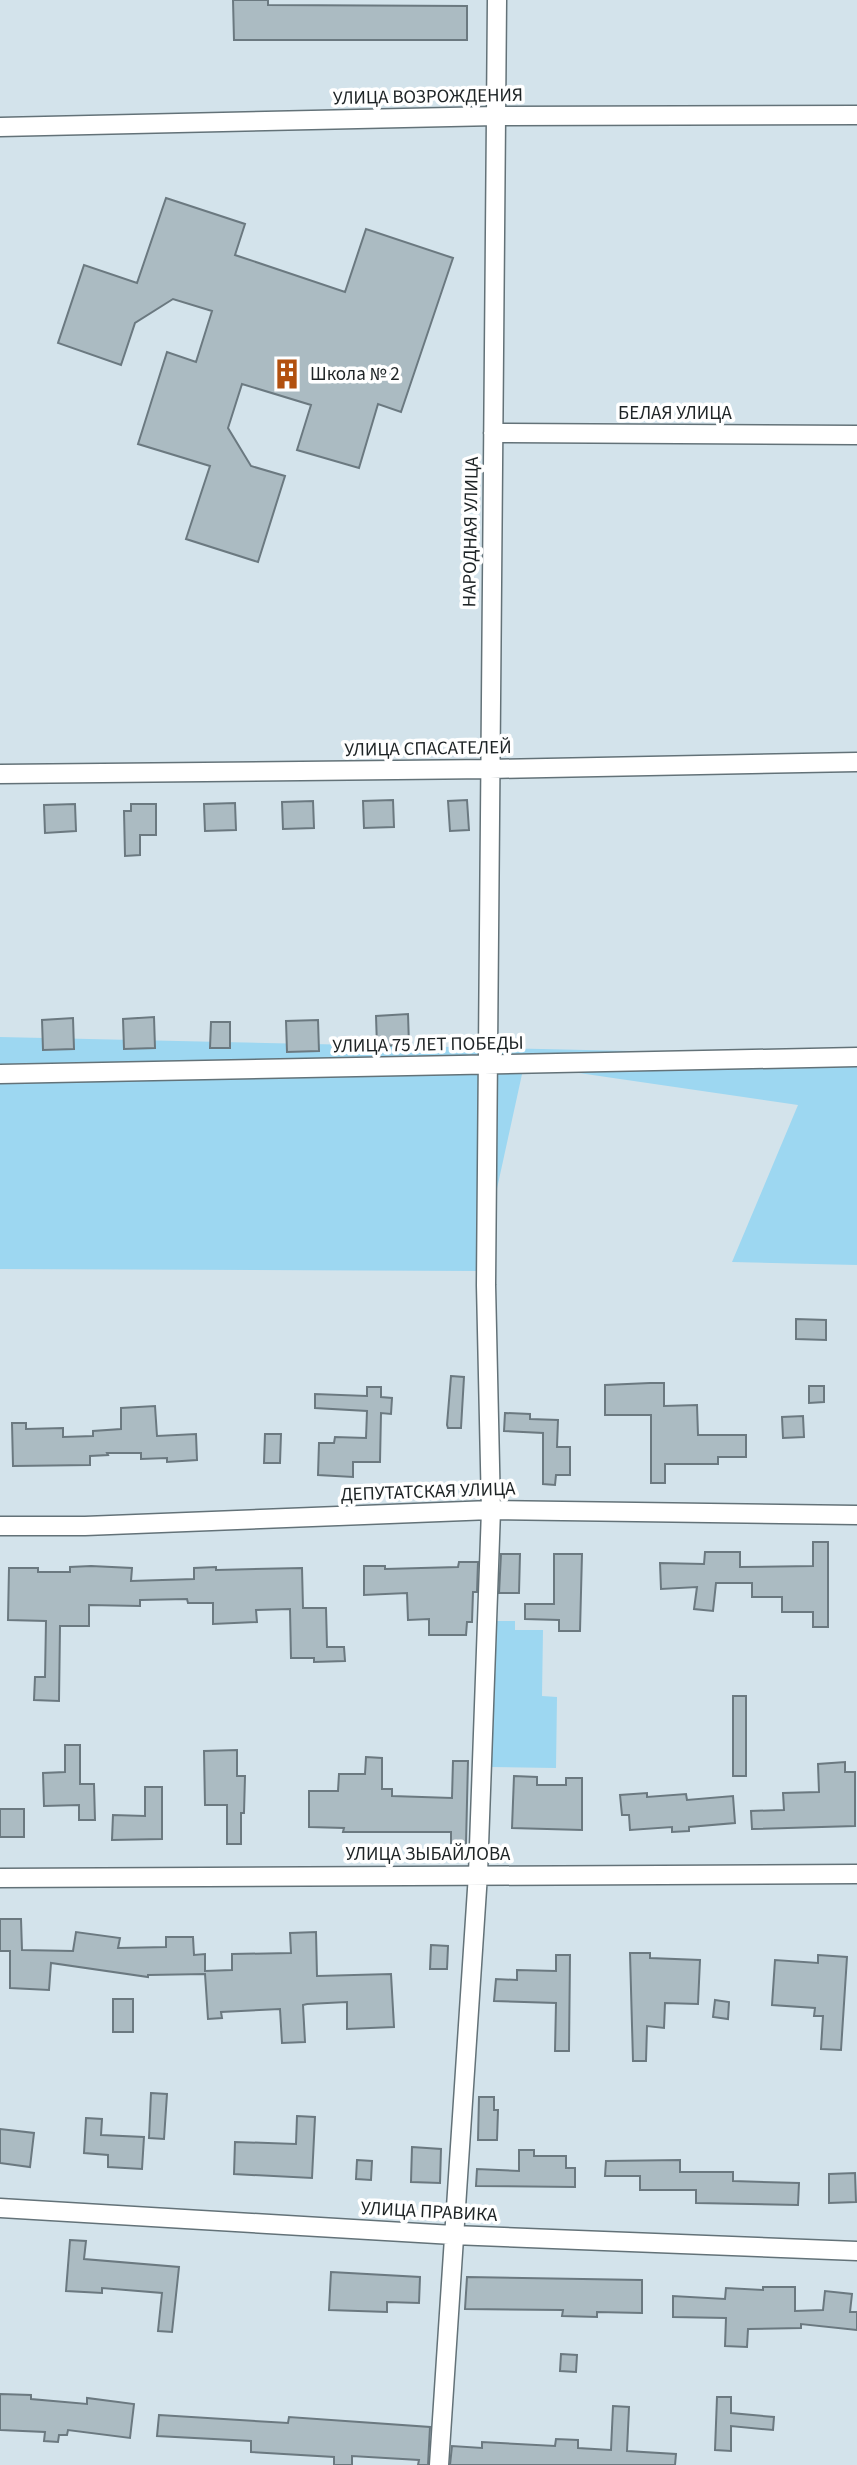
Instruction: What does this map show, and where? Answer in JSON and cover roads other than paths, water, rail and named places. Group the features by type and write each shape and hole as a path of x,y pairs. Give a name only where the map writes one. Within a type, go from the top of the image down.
{"street":[{"name":"НАРОДНАЯ УЛИЦА","path":"439,2465 478,1874 491,1510 486,1285 497,0"},
{"name":"УЛИЦА ВОЗРОЖДЕНИЯ","path":"0,127 496,116 857,116"},
{"name":"БЕЛАЯ УЛИЦА","path":"493,433 857,435"},
{"name":"УЛИЦА СПАСАТЕЛЕЙ","path":"0,774 857,762"},
{"name":"УЛИЦА 75 ЛЕТ ПОБЕДЫ","path":"0,1074 857,1057"},
{"name":"ДЕПУТАТСКАЯ УЛИЦА","path":"0,1526 85,1526 491,1510 857,1515"},
{"name":"УЛИЦА ЗЫБАЙЛОВА","path":"0,1878 857,1874"},
{"name":"УЛИЦА ПРАВИКА","path":"0,2208 453,2235 857,2251"}],"place":[{"name":"Школа № 2","path":"287,374"}]}
